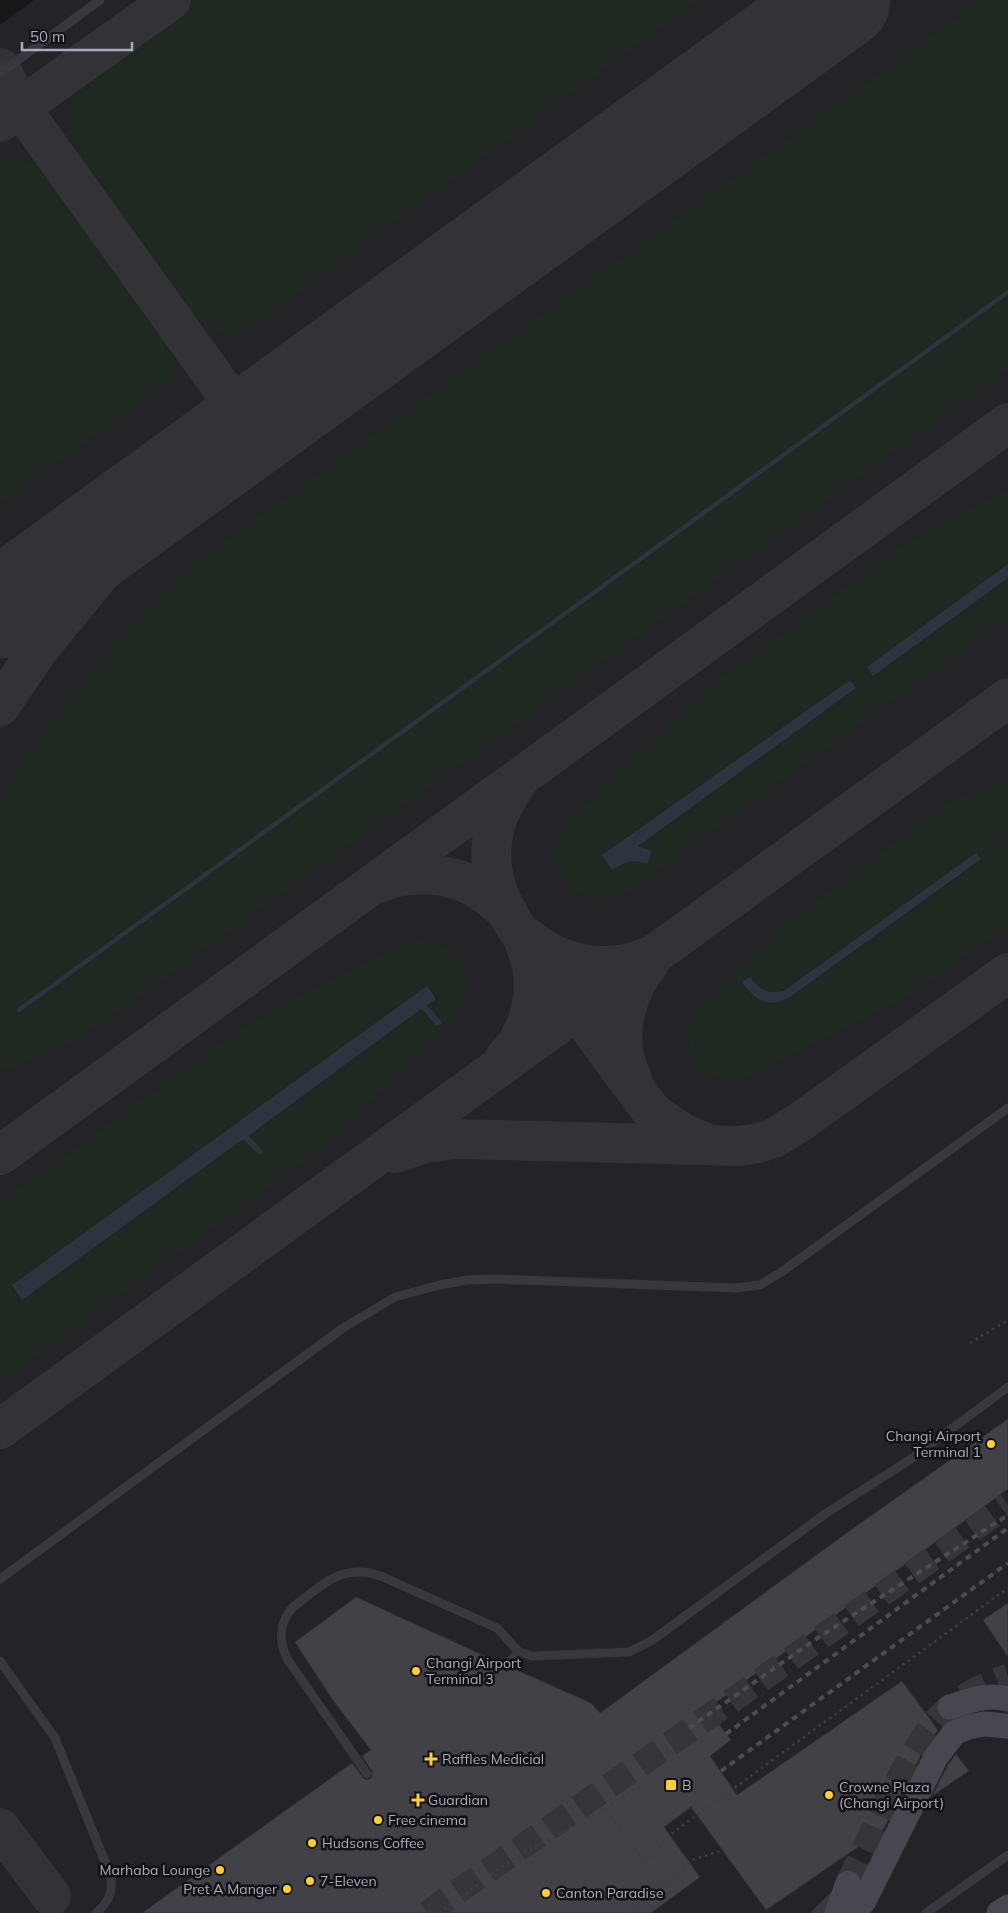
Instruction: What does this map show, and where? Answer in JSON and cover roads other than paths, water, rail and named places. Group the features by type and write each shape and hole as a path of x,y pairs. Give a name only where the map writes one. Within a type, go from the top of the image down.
{"main road":[{"path":"950,1707 973,1700 988,1698 1008,1699"},
{"path":"853,1913 864,1901 936,1757 954,1733 968,1726 984,1724 1008,1726"},
{"path":"838,1913 848,1883"},
{"path":"999,1913 1008,1907"}],"lane":[{"path":"0,73 100,0"},
{"path":"0,1578 343,1328 395,1297 440,1284 495,1279 735,1288 760,1284 783,1271 1008,1108"},
{"path":"367,1774 288,1660 282,1648 282,1624 293,1607 339,1575 356,1570 374,1573 497,1628 519,1652 532,1656 629,1652 652,1641 825,1514 911,1459 1008,1387"},
{"path":"506,1665 519,1652"},
{"path":"0,1661 55,1738 110,1874 112,1892 108,1902 96,1913"},
{"path":"926,1913 1008,1854"},
{"path":"816,1913 848,1883"}],"waterway":[{"path":"19,1010 1008,292"},
{"path":"425,1009 437,1023"},
{"path":"246,1139 259,1152"}],"tunnel":[{"path":"427,1913 1008,1505"},
{"path":"848,1883 897,1782 919,1743 932,1725 947,1709 966,1695 1008,1676"}],"railway":[{"path":"689,1728 819,1637 1008,1515"},
{"path":"726,1734 1008,1528"},
{"path":"721,1771 1008,1563"}],"place":[{"name":"Changi Airport Terminal 1","path":"991,1444"},
{"name":"Changi Airport Terminal 3","path":"416,1671"},
{"name":"Raffles Medicial","path":"431,1759"},
{"name":"B","path":"671,1785"},
{"name":"Crowne Plaza (Changi Airport)","path":"829,1795"},
{"name":"Guardian","path":"418,1800"},
{"name":"Free cinema","path":"378,1820"},
{"name":"Hudsons Coffee","path":"312,1843"},
{"name":"Marhaba Lounge","path":"220,1870"},
{"name":"7-Eleven","path":"310,1881"},
{"name":"Pret A Manger","path":"287,1889"},
{"name":"Canton Paradise","path":"546,1893"}]}
